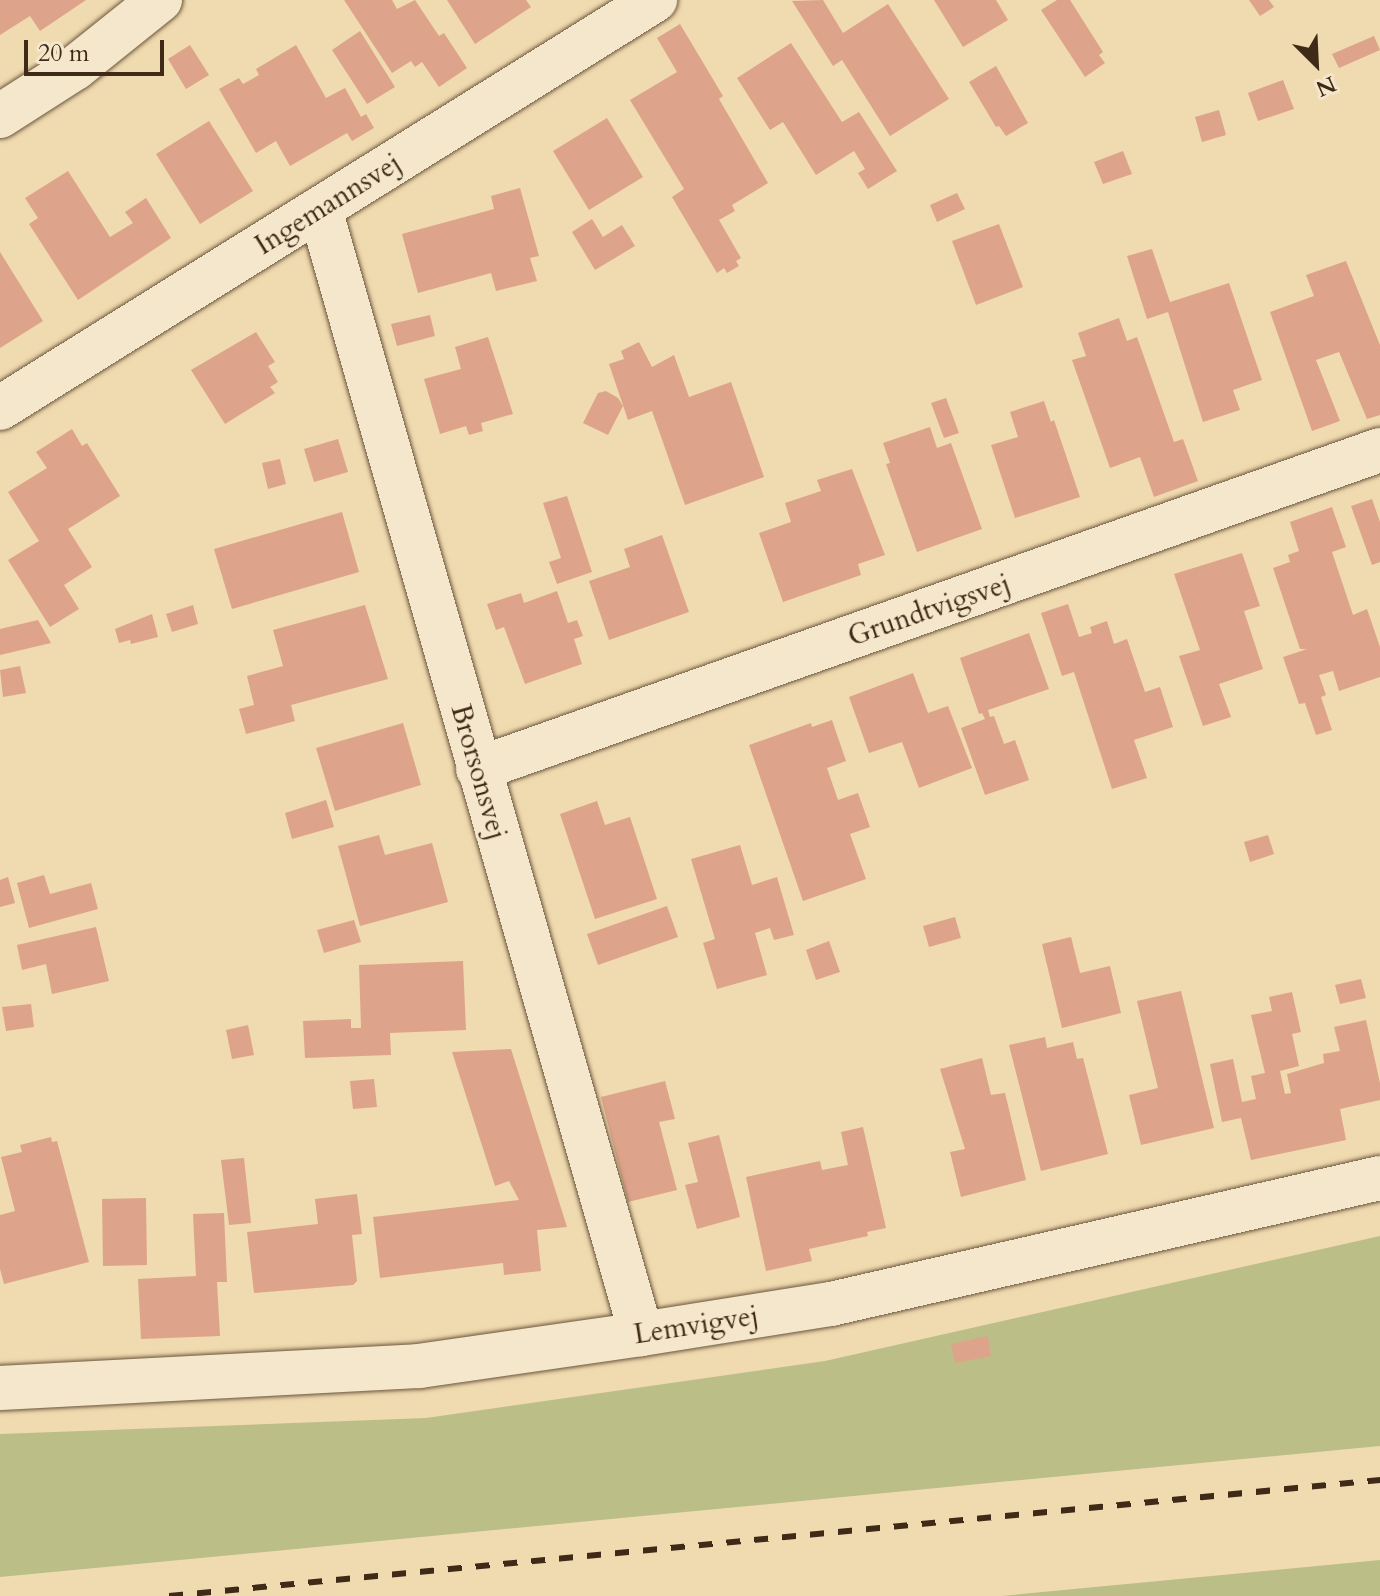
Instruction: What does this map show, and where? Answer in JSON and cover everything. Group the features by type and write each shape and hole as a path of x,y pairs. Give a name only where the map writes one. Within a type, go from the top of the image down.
{"street":[{"path":"0,116 75,68 160,0"},
{"name":"Ingemannsvej","path":"0,408 655,0"},
{"name":"Brorsonsvej","path":"320,209 641,1334"},
{"name":"Grundtvigsvej","path":"478,769 1380,450"},
{"name":"Lemvigvej","path":"0,1388 419,1366 641,1334 831,1304 1380,1178"}],"green space":[{"path":"1380,1236 1380,1446 0,1577 0,1434 426,1418 825,1361"},
{"path":"1380,1560 1380,1596 1001,1596"}],"building":[{"path":"0,0 86,0 40,31 30,16 0,35"},
{"path":"344,0 392,0 397,9 415,0 439,36 444,33 467,68 439,87 422,62 415,67 411,61 392,73"},
{"path":"447,0 526,0 531,7 475,44"},
{"path":"823,0 843,33 888,4 949,99 890,136 842,60 833,66 792,1"},
{"path":"934,0 996,0 1008,20 963,47"},
{"path":"1057,0 1070,0 1103,52 1099,55 1105,63 1085,77 1041,10"},
{"path":"1249,0 1269,0 1274,7 1260,16"},
{"path":"680,24 723,96 719,99 768,183 732,205 735,211 719,220 741,258 736,261 739,266 727,273 724,268 717,273 672,197 684,189 630,100 677,72 657,38"},
{"path":"360,31 395,87 367,104 332,50"},
{"path":"1374,36 1380,50 1339,68 1332,54"},
{"path":"791,43 842,122 859,112 897,171 868,189 858,173 865,169 854,151 816,175 783,122 770,130 737,78"},
{"path":"190,45 209,75 186,89 168,59"},
{"path":"296,45 326,98 345,88 361,117 366,114 374,128 352,141 347,133 290,166 276,141 256,153 219,89 239,78 243,84 259,75 256,69"},
{"path":"996,66 1028,123 1006,136 999,126 996,127 969,82"},
{"path":"1283,80 1294,109 1258,121 1248,93"},
{"path":"1219,110 1226,135 1202,142 1195,117"},
{"path":"607,118 643,177 589,210 553,151"},
{"path":"209,121 253,191 200,224 156,154"},
{"path":"1123,151 1132,174 1103,184 1094,162"},
{"path":"68,171 110,237 133,223 125,212 146,198 171,238 78,300 29,224 38,218 25,198"},
{"path":"520,188 539,256 530,258 537,281 496,291 491,273 418,293 402,234 494,209 491,196"},
{"path":"957,193 965,209 937,222 930,205"},
{"path":"592,219 603,237 622,225 635,246 595,270 572,232"},
{"path":"999,224 1023,287 976,305 952,241"},
{"path":"1152,249 1170,302 1229,283 1262,380 1233,390 1240,410 1203,422 1168,312 1147,319 1127,256"},
{"path":"0,252 43,321 0,348"},
{"path":"1346,261 1380,345 1380,415 1367,419 1339,352 1316,360 1340,421 1312,431 1270,312 1314,296 1306,275"},
{"path":"430,315 435,336 397,346 391,324"},
{"path":"1119,318 1127,341 1137,337 1174,442 1183,439 1198,481 1154,497 1140,457 1110,468 1072,360 1086,356 1078,333"},
{"path":"256,332 275,362 268,366 278,382 270,387 275,393 225,424 191,370"},
{"path":"488,337 513,414 481,423 483,431 469,435 466,426 440,434 424,379 461,369 455,347"},
{"path":"639,342 652,367 674,355 689,397 731,382 764,477 685,505 652,411 628,420 609,364 624,359 621,351"},
{"path":"606,391 618,398 623,406 608,435 583,423 598,393"},
{"path":"946,398 959,433 944,438 931,403"},
{"path":"1044,401 1051,422 1054,420 1080,497 1015,518 991,445 1018,437 1010,412"},
{"path":"930,427 937,448 951,443 982,529 917,552 886,464 890,463 883,443"},
{"path":"72,429 82,446 87,443 120,496 68,529 92,567 64,585 79,609 50,627 8,560 39,541 8,492 47,468 36,452"},
{"path":"338,439 348,472 314,482 304,449"},
{"path":"280,459 286,484 268,489 262,463"},
{"path":"852,469 885,555 858,564 861,575 783,602 759,533 791,522 785,503 821,491 817,480"},
{"path":"567,496 592,572 557,584 549,562 561,558 543,503"},
{"path":"1372,499 1380,522 1380,562 1372,565 1351,506"},
{"path":"1332,507 1346,547 1332,552 1353,615 1367,609 1380,647 1380,677 1339,691 1333,671 1319,675 1326,695 1321,697 1332,730 1316,735 1305,703 1299,704 1283,657 1307,649 1300,649 1273,568 1290,562 1288,555 1299,551 1290,522"},
{"path":"342,512 359,572 232,609 214,549"},
{"path":"662,535 689,612 609,640 589,581 630,567 624,549"},
{"path":"1242,553 1260,606 1244,611 1263,669 1219,684 1231,717 1203,726 1179,656 1200,650 1174,574"},
{"path":"557,591 568,623 577,620 583,636 574,639 582,664 525,684 504,627 496,630 487,604 521,593 524,603"},
{"path":"1068,604 1079,637 1092,633 1090,627 1107,621 1114,644 1127,639 1145,692 1160,687 1173,727 1134,740 1147,778 1112,789 1074,672 1062,676 1041,613"},
{"path":"193,605 198,624 172,632 166,614"},
{"path":"365,605 388,679 291,705 295,721 246,734 239,709 254,705 247,676 283,666 273,630"},
{"path":"152,614 158,637 131,644 130,640 119,643 115,629"},
{"path":"38,620 51,643 0,655 0,629"},
{"path":"1029,633 1049,689 988,710 990,717 994,716 1004,744 1015,740 1029,780 985,795 961,728 985,719 982,713 979,714 960,658"},
{"path":"20,666 26,693 3,697 0,670"},
{"path":"913,673 928,713 948,706 972,768 919,788 902,742 869,753 849,697"},
{"path":"832,720 846,761 827,768 838,800 858,793 870,827 850,834 866,879 803,901 749,745 811,723 812,727"},
{"path":"403,723 421,785 335,811 316,748"},
{"path":"326,800 334,827 292,839 285,813"},
{"path":"597,801 605,825 630,817 657,899 595,919 560,814"},
{"path":"379,835 385,855 432,843 448,902 360,926 338,846"},
{"path":"1268,835 1274,854 1250,862 1244,842"},
{"path":"740,845 752,885 777,877 794,935 774,940 770,928 755,933 767,975 717,989 703,943 715,939 691,859"},
{"path":"44,875 50,894 91,883 98,909 29,928 17,883"},
{"path":"8,877 15,903 0,907 0,880"},
{"path":"667,906 678,937 598,965 587,934"},
{"path":"955,917 961,938 929,947 923,926"},
{"path":"354,920 361,942 324,953 317,930"},
{"path":"96,927 109,981 52,994 46,964 22,970 17,945"},
{"path":"1071,937 1080,973 1110,966 1121,1013 1062,1028 1042,944"},
{"path":"829,941 840,972 816,980 806,950"},
{"path":"463,961 466,1030 390,1033 391,1055 305,1058 303,1021 351,1019 351,1028 361,1028 359,965"},
{"path":"1361,979 1366,998 1340,1004 1335,985"},
{"path":"1181,991 1214,1128 1141,1145 1129,1095 1158,1088 1137,1001"},
{"path":"1292,992 1301,1032 1292,1034 1299,1066 1280,1071 1285,1094 1291,1093 1287,1074 1324,1063 1323,1054 1340,1051 1334,1027 1366,1020 1380,1083 1380,1100 1340,1109 1346,1140 1251,1160 1241,1118 1222,1122 1210,1064 1233,1059 1242,1102 1256,1099 1251,1076 1265,1073 1251,1015 1272,1011 1269,997"},
{"path":"31,1004 34,1027 6,1031 2,1007"},
{"path":"248,1025 254,1055 232,1059 226,1030"},
{"path":"1045,1037 1047,1048 1073,1042 1077,1059 1083,1058 1108,1154 1041,1171 1009,1045"},
{"path":"511,1049 567,1227 537,1230 541,1271 504,1275 503,1263 380,1278 373,1217 519,1200 509,1181 495,1186 452,1052"},
{"path":"982,1058 991,1095 1005,1093 1026,1180 961,1197 950,1152 965,1149 940,1069"},
{"path":"374,1079 377,1107 353,1109 350,1081"},
{"path":"665,1081 675,1119 659,1122 677,1190 628,1202 601,1097"},
{"path":"863,1127 886,1228 867,1232 868,1236 809,1249 812,1261 766,1271 746,1177 820,1161 822,1170 848,1165 841,1132"},
{"path":"719,1135 740,1217 697,1229 685,1185 698,1182 688,1143"},
{"path":"51,1137 52,1142 57,1141 89,1262 4,1284 0,1269 0,1215 15,1211 1,1157 22,1152 20,1145"},
{"path":"244,1158 251,1223 229,1225 221,1160"},
{"path":"357,1194 362,1234 352,1235 357,1281 353,1285 254,1293 247,1232 318,1224 315,1199"},
{"path":"146,1198 147,1265 103,1266 102,1199"},
{"path":"224,1213 227,1282 217,1282 220,1336 141,1339 138,1279 196,1276 193,1214"},
{"path":"988,1336 991,1356 955,1363 951,1344"}],"railway":[{"path":"169,1596 1380,1480"}]}
